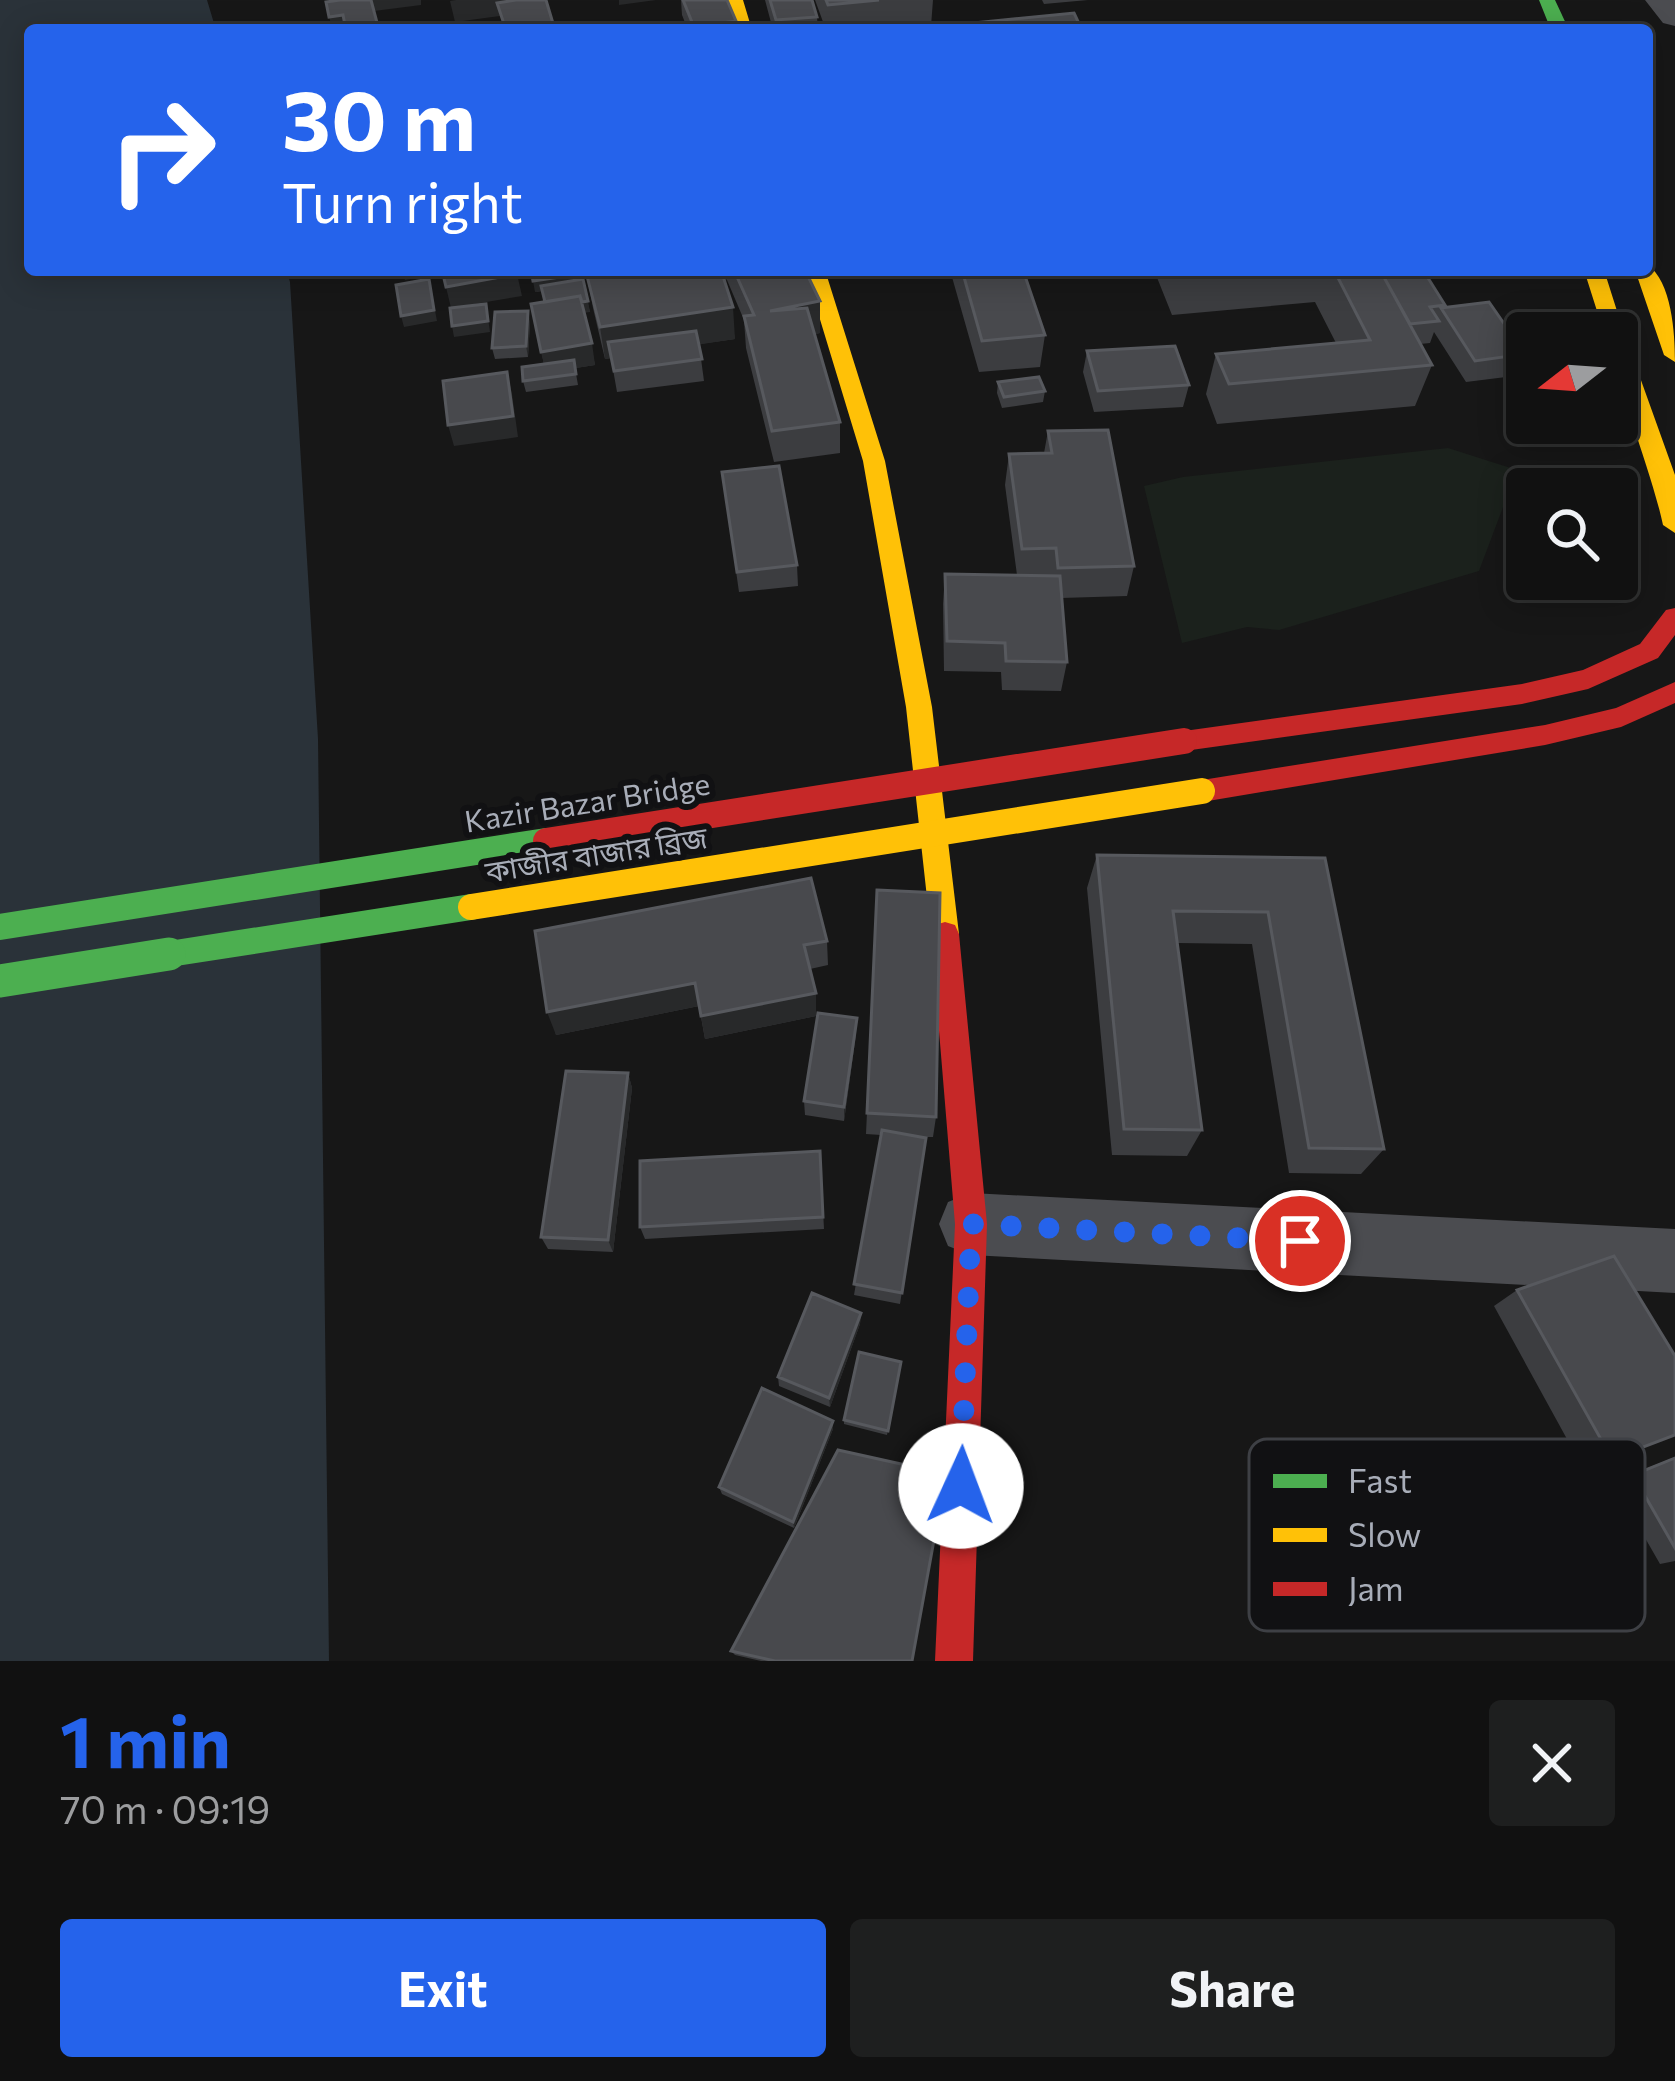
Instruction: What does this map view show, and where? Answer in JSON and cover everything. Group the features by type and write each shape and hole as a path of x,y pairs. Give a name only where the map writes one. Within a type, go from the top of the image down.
{"main road":[{"path":"817,276 874,460 920,707 971,1224 954,1661"},
{"path":"1596,276 1607,312"},
{"path":"1647,276 1675,355"},
{"path":"1638,386 1661,431 1664,476 1675,525"},
{"name":"Kazir Bazar Bridge","path":"0,927 1184,741 1522,694 1588,680 1649,650 1675,617"},
{"name":"কাজীর বাজার ব্রিজ","path":"0,981 1545,735 1621,717 1675,692"}],"street":[{"path":"1662,0 1675,16"},
{"path":"971,1224 1675,1261"}],"shaded area":[{"path":"0,0 207,0 214,24 24,24 24,276 288,276 290,282 318,739 329,1661 0,1661"},
{"path":"1448,448 1511,468 1506,468 1506,499 1479,571 1279,630 1247,627 1182,643 1144,486 1183,477"}],"building":[{"path":"371,0 377,24 345,24 343,15 329,17 326,2"},
{"path":"546,0 553,24 504,24 497,3"},
{"path":"683,0 727,0 736,21 715,24 693,24"},
{"path":"770,0 812,0 817,17 776,20"},
{"path":"826,0 879,0 828,5"},
{"path":"1074,13 1079,24 973,24"},
{"path":"443,276 506,276 446,287"},
{"path":"587,276 723,276 733,307 600,327"},
{"path":"737,276 808,276 820,301 770,311 807,308 840,422 772,431 744,316 754,315"},
{"path":"964,276 1025,276 1045,335 982,341"},
{"path":"1337,276 1383,276 1432,365 1229,384 1216,354 1370,340"},
{"path":"1383,276 1427,276 1445,305 1430,307 1439,321 1410,324"},
{"path":"429,279 434,310 401,316 396,285"},
{"path":"583,279 588,301 582,302 580,296 545,302 541,286"},
{"path":"580,296 592,343 541,352 531,304"},
{"path":"1489,302 1506,327 1506,357 1475,361 1441,308"},
{"path":"486,304 488,321 452,326 450,308"},
{"path":"528,311 526,346 492,348 495,312"},
{"path":"696,331 702,359 614,371 608,342"},
{"path":"1175,346 1189,385 1098,391 1087,351"},
{"path":"574,360 576,374 523,381 522,367"},
{"path":"507,372 513,416 448,425 443,381"},
{"path":"1039,377 1045,391 1004,397 998,382"},
{"path":"1108,430 1134,566 1058,568 1056,548 1022,549 1009,454 1052,453 1048,431"},
{"path":"779,466 797,565 737,572 722,472"},
{"path":"945,574 1060,576 1067,662 1006,661 1005,643 947,641"},
{"path":"1097,855 1325,858 1384,1149 1309,1148 1268,912 1173,911 1202,1130 1124,1129"},
{"path":"811,878 827,941 804,945 816,993 701,1016 695,983 547,1012 535,931"},
{"path":"877,890 940,893 936,1117 867,1113"},
{"path":"818,1013 857,1018 844,1107 804,1101"},
{"path":"566,1071 628,1073 608,1240 541,1237"},
{"path":"882,1130 926,1138 902,1293 854,1284"},
{"path":"820,1151 823,1217 640,1227 640,1161"},
{"path":"1614,1256 1675,1356 1675,1435 1645,1446 1645,1439 1601,1439 1517,1290"},
{"path":"812,1293 861,1313 829,1398 778,1377"},
{"path":"859,1352 901,1362 888,1431 844,1420"},
{"path":"762,1388 833,1421 793,1522 719,1487"},
{"path":"838,1450 946,1474 912,1661 775,1661 731,1651"},
{"path":"1675,1458 1675,1548 1645,1496 1645,1470"}],"traffic: fast":[{"path":"1547,0 1557,24"},
{"path":"0,927 546,841"},
{"path":"0,981 471,907"}],"traffic: slow":[{"path":"735,0 741,24"},
{"path":"817,276 874,461 919,707 945,934"},
{"path":"1596,276 1607,312"},
{"path":"1647,276 1675,355"},
{"path":"1638,403 1664,476 1675,525"},
{"path":"471,907 1202,791"}],"traffic: jam":[{"path":"1184,741 1522,694 1588,679 1649,651 1675,617"},
{"path":"1202,791 1545,735 1621,717 1675,692"},
{"path":"546,841 1184,741"},
{"path":"945,934 971,1224 954,1661"}],"route":[{"path":"961,1486 971,1224 1300,1241"}]}
